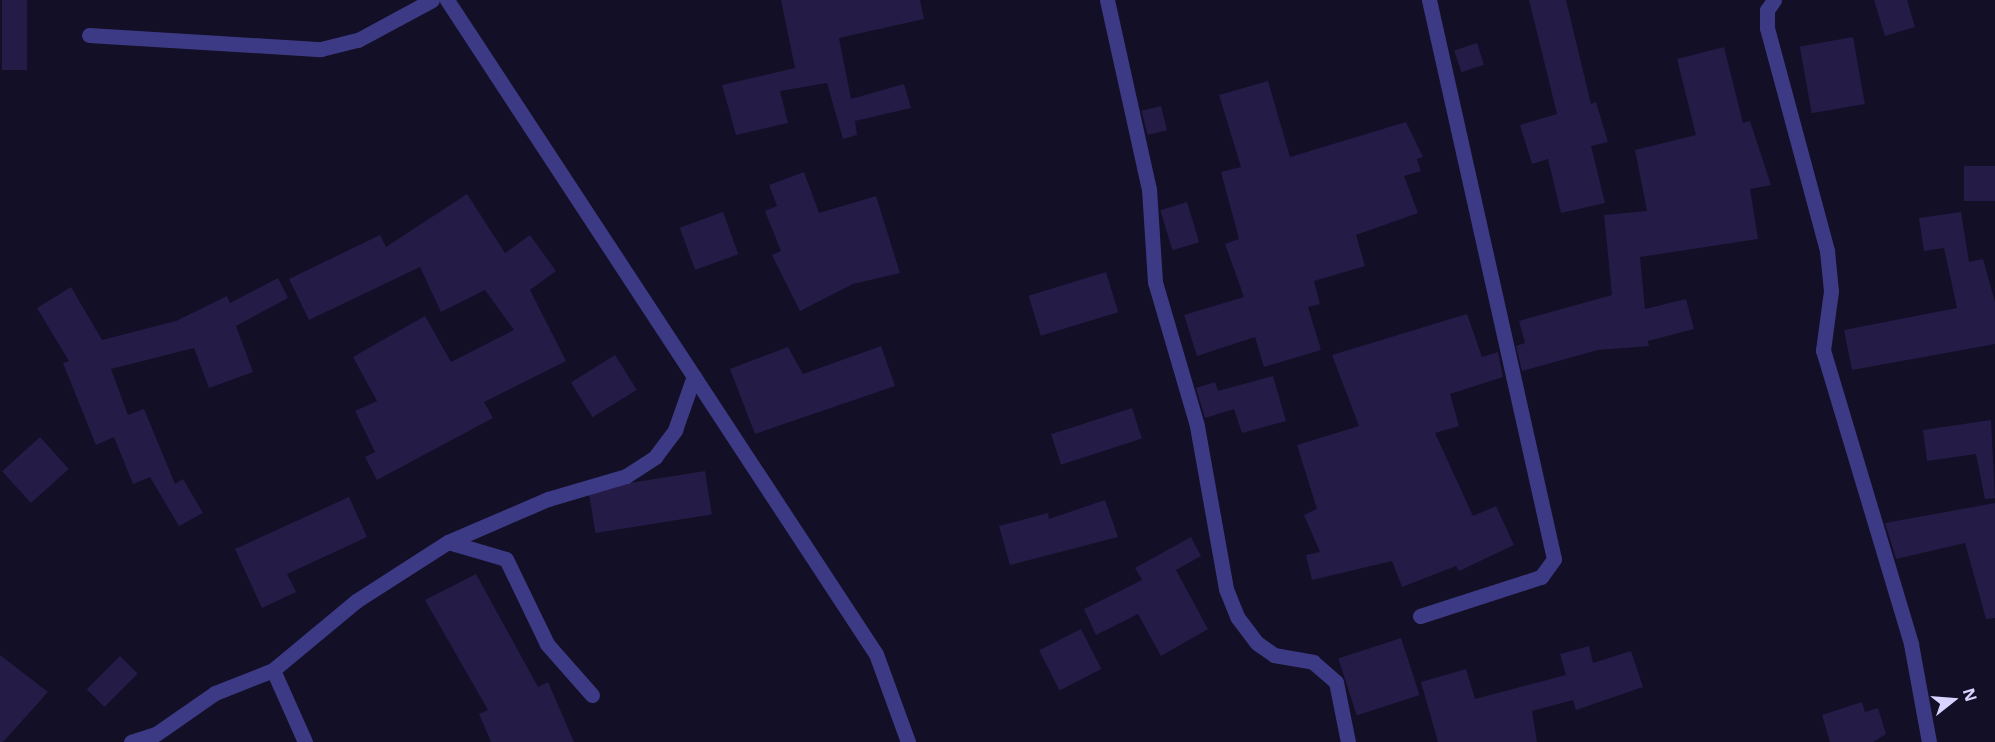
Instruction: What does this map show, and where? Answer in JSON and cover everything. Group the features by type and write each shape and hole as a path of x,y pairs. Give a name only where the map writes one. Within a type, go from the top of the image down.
{"street":[{"path":"89,35 321,49 358,39 432,0"},
{"path":"447,0 876,654 908,742"},
{"path":"1107,0 1149,189 1155,282 1197,426 1226,589 1238,618 1257,642 1274,654 1313,662 1336,682 1348,742"},
{"path":"1420,616 1541,577 1554,560 1429,0"},
{"path":"1774,0 1767,10 1767,28 1827,251 1831,291 1823,350 1911,644 1929,742"},
{"path":"131,742 156,734 214,693 273,670 356,601 448,542 548,499 626,476 655,457 675,430 694,376"},
{"path":"448,542 506,559 546,644 592,694"},
{"path":"273,670 305,742"}],"building":[{"path":"2,0 27,0 27,70 2,70"},
{"path":"781,0 920,0 924,19 839,38 851,99 904,84 911,108 855,121 857,135 843,139 827,83 780,91 788,123 736,135 722,85 795,68"},
{"path":"1529,0 1566,0 1591,104 1596,102 1608,142 1591,146 1605,203 1561,213 1548,159 1532,164 1520,125 1557,114"},
{"path":"1874,0 1907,0 1915,27 1885,36"},
{"path":"1853,37 1865,104 1812,113 1800,46"},
{"path":"1477,43 1484,65 1461,72 1454,50"},
{"path":"1724,47 1743,123 1750,121 1771,185 1750,189 1758,239 1640,257 1645,309 1686,299 1694,329 1648,341 1649,346 1598,350 1522,371 1516,346 1525,343 1519,321 1612,295 1604,215 1647,211 1635,150 1696,135 1677,59"},
{"path":"1268,81 1290,157 1406,122 1423,157 1417,159 1421,171 1404,176 1418,213 1356,235 1365,266 1314,281 1320,304 1308,307 1321,350 1264,367 1255,337 1197,356 1184,315 1244,297 1225,244 1239,239 1221,172 1241,167 1219,95"},
{"path":"1161,106 1167,130 1148,135 1142,111"},
{"path":"1964,166 1995,166 1995,201 1964,201"},
{"path":"804,172 819,213 876,196 900,273 853,284 800,311 772,255 781,251 765,211 777,206 769,185"},
{"path":"467,194 505,253 530,235 556,271 530,290 566,361 484,402 493,418 377,480 365,457 375,452 355,411 377,401 353,357 425,316 451,362 514,330 485,290 441,312 420,267 309,320 289,279 380,235 386,247"},
{"path":"1187,202 1199,242 1173,250 1160,210"},
{"path":"723,212 738,254 695,270 680,228"},
{"path":"1961,212 1969,262 1983,259 1995,302 1995,344 1852,370 1844,330 1957,308 1944,248 1924,251 1919,218"},
{"path":"1106,272 1118,312 1041,336 1029,296"},
{"path":"278,278 288,298 236,326 253,372 209,388 194,348 111,369 128,415 144,409 175,484 183,479 203,513 179,526 150,477 133,484 114,437 96,445 63,363 69,361 37,308 71,287 102,340 176,321 227,296 230,303"},
{"path":"1467,314 1482,357 1498,352 1503,377 1450,394 1459,426 1435,433 1473,516 1496,506 1514,545 1459,571 1456,566 1402,587 1392,561 1312,580 1306,555 1320,552 1304,515 1317,509 1297,445 1359,426 1332,355"},
{"path":"881,346 895,386 755,434 730,369 788,347 803,374"},
{"path":"615,355 637,390 593,417 571,383"},
{"path":"1273,376 1286,421 1242,433 1234,409 1205,418 1196,388 1215,382 1218,391"},
{"path":"1132,408 1142,438 1061,465 1051,434"},
{"path":"1991,420 1995,498 1985,499 1976,454 1927,461 1923,430"},
{"path":"40,437 69,469 31,503 2,471"},
{"path":"705,471 712,514 595,533 588,489"},
{"path":"349,497 367,537 287,574 296,592 262,608 235,549"},
{"path":"1105,500 1118,537 1010,565 999,526 1048,513 1049,519"},
{"path":"1995,503 1995,618 1986,619 1965,543 1896,559 1885,523"},
{"path":"1191,537 1201,556 1176,570 1208,629 1161,656 1138,614 1096,635 1084,609 1142,580 1135,568"},
{"path":"476,574 538,687 548,682 574,742 491,742 479,714 488,710 425,600"},
{"path":"1081,629 1101,669 1060,690 1039,650"},
{"path":"1401,638 1420,695 1357,715 1338,658"},
{"path":"1589,646 1593,663 1631,651 1643,687 1576,710 1573,700 1532,711 1537,742 1438,742 1421,682 1466,669 1475,699 1566,675 1560,654"},
{"path":"0,655 48,692 3,742 0,742"},
{"path":"120,656 138,674 104,707 87,689"},
{"path":"1862,702 1865,712 1878,708 1886,734 1873,742 1830,742 1822,715"}]}
